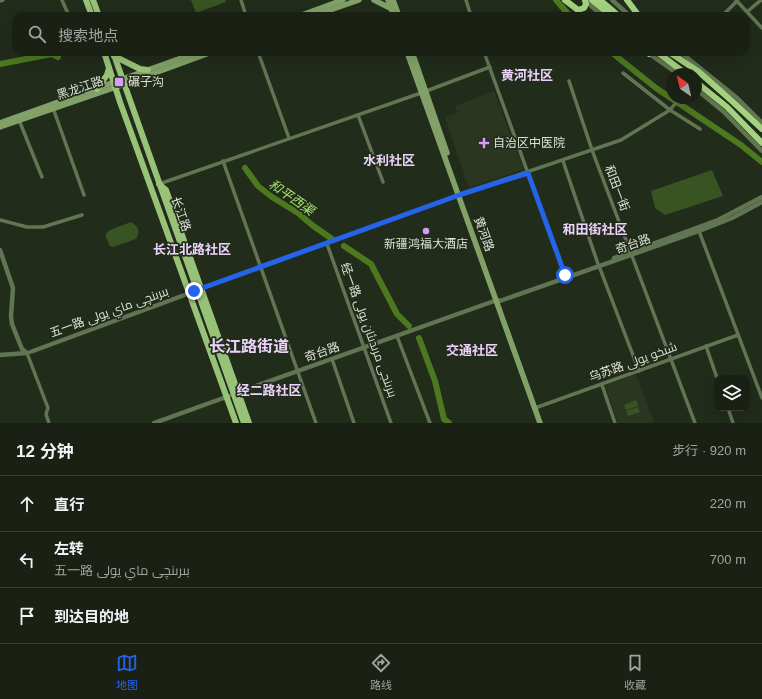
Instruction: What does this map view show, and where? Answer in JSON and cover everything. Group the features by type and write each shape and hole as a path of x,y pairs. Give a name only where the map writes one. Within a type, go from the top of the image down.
{"highway":[{"path":"562,0 574,12"},
{"path":"565,0 578,10 584,8 586,4 585,0"},
{"path":"592,0 606,12"},
{"path":"600,0 614,12"},
{"path":"627,0 636,12"},
{"path":"662,56 678,68"},
{"path":"675,56 699,72 762,129"},
{"path":"702,87 727,107 762,143"}],"main road":[{"path":"86,0 90,12"},
{"path":"93,0 98,12"},
{"path":"310,12 343,0"},
{"path":"324,12 359,0"},
{"path":"374,0 394,9"},
{"path":"388,0 396,12"},
{"path":"393,0 394,9"},
{"path":"394,9 398,0"},
{"name":"长江路","path":"105,56 236,423"},
{"name":"长江路","path":"115,56 159,184 199,289 236,393 244,423"},
{"path":"117,56 140,69 148,70"},
{"name":"黑龙江路","path":"124,82 148,70 187,56"},
{"name":"黑龙江路","path":"0,127 200,56"},
{"name":"黄河路","path":"409,56 461,195 537,408 544,423"},
{"name":"黄河路","path":"413,56 423,92"},
{"path":"97,88 107,75 109,66"},
{"name":"黑龙江路","path":"0,123 97,88 115,85"},
{"path":"236,393 249,423"},
{"name":"黄河路","path":"537,408 540,423"}],"street":[{"path":"62,0 67,12"},
{"path":"241,0 245,12"},
{"path":"466,0 470,12"},
{"path":"585,0 598,12"},
{"path":"612,0 626,12"},
{"path":"726,12 737,0 748,12 761,0"},
{"path":"750,14 762,28"},
{"path":"259,56 289,138"},
{"path":"486,56 565,275"},
{"path":"652,56 669,68"},
{"path":"686,56 737,98 762,123"},
{"path":"159,184 358,115 490,67"},
{"path":"623,73 670,110 700,129"},
{"name":"和田一街","path":"569,81 592,150 695,423"},
{"path":"702,93 724,112 762,151"},
{"name":"五一路 بىرىنچى ماي يولى","path":"33,351 190,292 461,195 621,140 670,110 676,104"},
{"path":"53,108 84,195"},
{"path":"358,115 383,182"},
{"path":"19,120 42,176"},
{"path":"563,160 598,265 639,371"},
{"path":"223,161 316,423"},
{"path":"705,226 762,197"},
{"path":"705,226 732,218 762,202"},
{"path":"0,220 27,227 43,227 82,215"},
{"name":"奇台路","path":"154,423 705,226"},
{"name":"奇台路","path":"632,253 699,231 705,226"},
{"path":"699,231 762,398"},
{"name":"经一路 بىرىنجى مرىدىئان يولى","path":"327,244 391,423"},
{"path":"0,250 13,288 11,316 12,324 22,350 27,354 48,408 44,412 49,423"},
{"name":"奇台路","path":"499,300 565,275 598,265"},
{"name":"乌苏路 شىخو يولى","path":"537,408 738,334"},
{"path":"397,336 430,423"},
{"path":"706,346 716,375"},
{"path":"0,356 27,354 33,351"},
{"path":"332,360 354,423"},
{"path":"602,385 615,423"},
{"path":"729,411 733,423"}],"shaded area":[{"name":"自治区中医院","path":"494,91 524,169 469,188 445,117 457,113 455,106"},
{"path":"636,374 654,422 618,423 605,386"}],"green space":[{"path":"191,0 225,0 226,2 199,12 196,12"},
{"path":"712,170 723,196 665,215 655,208 651,191"},
{"path":"131,222 138,229 136,239 113,247 110,246 106,238 106,234 110,230"},
{"path":"636,400 638,406 626,410 624,405"},
{"path":"638,407 640,412 628,416 626,411"}],"waterway":[{"path":"556,0 566,12"},
{"name":"和平西渠","path":"0,64 42,56"},
{"path":"616,56 656,88 741,145 762,162"},
{"name":"和平西渠","path":"245,168 258,186 272,197 298,213 332,239"},
{"name":"和平西渠","path":"344,246 371,264 397,314 409,326"},
{"name":"和平西渠","path":"419,338 435,381 444,419 449,423"}],"place":[{"name":"碾子沟","path":"119,82"},
{"name":"自治区中医院","path":"484,143"},
{"name":"新疆鸿福大酒店","path":"426,231"}],"district":[{"name":"黄河社区","path":"527,75"},
{"name":"水利社区","path":"389,160"},
{"name":"和田街社区","path":"595,229"},
{"name":"长江北路社区","path":"192,249"},
{"name":"长江路街道","path":"249,346"},
{"name":"交通社区","path":"472,350"},
{"name":"经二路社区","path":"269,390"}],"route":[{"path":"194,291 462,194 528,173 565,275"}]}
